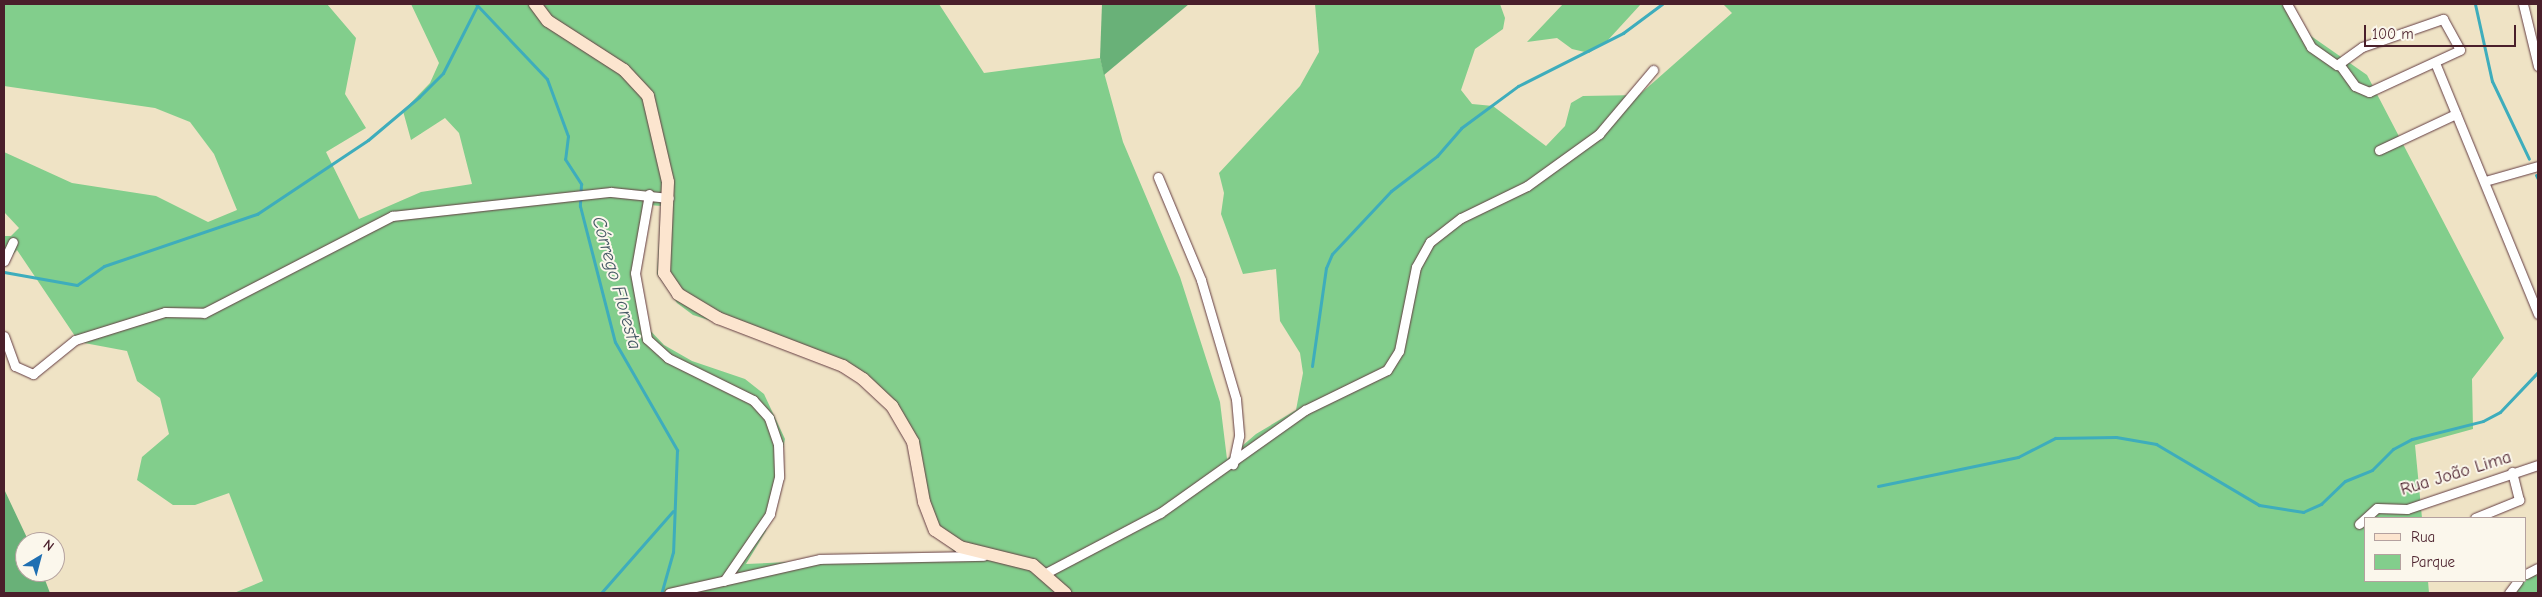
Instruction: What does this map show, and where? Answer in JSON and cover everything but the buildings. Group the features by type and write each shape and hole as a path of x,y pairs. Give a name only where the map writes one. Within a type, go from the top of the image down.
{"main road":[{"path":"535,4 560,31 624,70 648,96 659,131 669,198 664,273 678,294 745,329 843,366 879,392 913,442 924,502 936,530 960,548 1019,560 1046,573 1066,593"}],"street":[{"path":"2287,4 2318,54 2340,65 2355,86 2369,92 2436,65 2460,51 2444,19 2362,47 2340,65"},
{"path":"2523,4 2538,66"},
{"path":"2436,65 2538,314"},
{"path":"1046,573 1160,513 1233,464 1305,410 1387,370 1399,351 1416,267 1430,242 1461,218 1527,186 1599,134 1653,70"},
{"path":"2378,150 2456,114"},
{"path":"2485,181 2538,166"},
{"path":"1158,177 1201,280 1236,399 1239,436 1233,464"},
{"path":"649,194 636,274 647,339 668,358 753,400 769,418 778,444 778,477 770,514 724,581"},
{"path":"4,336 15,366 33,374 75,340 165,312 204,313 392,216 585,195 649,194 669,198"},
{"path":"4,261 13,242"},
{"name":"Rua João Lima","path":"2367,517 2377,508 2407,509 2512,472 2538,465"},
{"path":"2477,517 2519,500 2512,472"},
{"name":"Rua João Lima","path":"2359,524 2364,520"},
{"path":"669,593 702,589 724,581 820,559 992,555"},
{"path":"2509,593 2517,582"}],"green space":[{"path":"4,4 327,4 356,38 345,94 366,128 326,152 359,219 421,192 472,184 459,133 445,118 411,140 403,111 430,83 439,63 411,4 939,4 984,73 1100,58 1123,142 1180,277 1220,402 1227,459 1256,434 1296,410 1303,373 1300,353 1280,321 1276,269 1243,274 1221,214 1224,193 1219,173 1300,86 1319,52 1315,4 1500,4 1505,18 1503,29 1475,49 1461,90 1472,104 1493,106 1546,146 1565,126 1571,103 1583,96 1639,95 1732,13 1723,4 2288,4 2311,36 2367,75 2504,338 2472,379 2473,429 2415,445 2422,517 2364,517 2364,582 2428,582 2429,593 234,593 263,581 229,493 195,505 173,505 137,480 142,457 169,434 160,398 137,381 127,351 79,342 17,250 4,265 4,236 11,236 19,228 4,212 4,152 72,183 156,196 208,222 237,210 214,154 190,122 155,108 4,86","holes":["649,205 661,206 657,274 677,303 693,315 826,358 894,410 907,433 929,529 957,554 746,564 766,531 785,439 764,394 745,379 692,361 664,345 644,324 636,289"]},
{"path":"1102,4 1189,4 1104,75 1100,58"},
{"path":"1563,4 1641,4 1608,40 1589,53 1572,49 1557,38 1527,42"},
{"path":"4,489 24,532 15,532 15,582 46,582 50,593 4,593"},
{"path":"2531,566 2538,578 2538,593 2511,593 2519,582 2527,582"}],"waterway":[{"name":"Córrego Floresta","path":"476,4 547,79 568,136 565,159 581,184 580,206 615,342 677,450 673,552 662,591"},
{"path":"1312,366 1326,268 1332,254 1391,191 1437,156 1461,128 1518,86 1623,33 1662,4"},
{"path":"2475,4 2492,81 2529,159"},
{"path":"4,272 77,285 104,266 257,214 368,140 419,97 443,73 477,6"},
{"path":"2536,175 2538,179"},
{"path":"1878,486 2018,457 2055,438 2116,437 2156,444 2259,505 2303,512 2321,504 2345,481 2372,470 2393,449 2412,439 2483,421 2500,412 2538,372"},
{"name":"Córrego Floresta","path":"601,593 673,511"}]}
